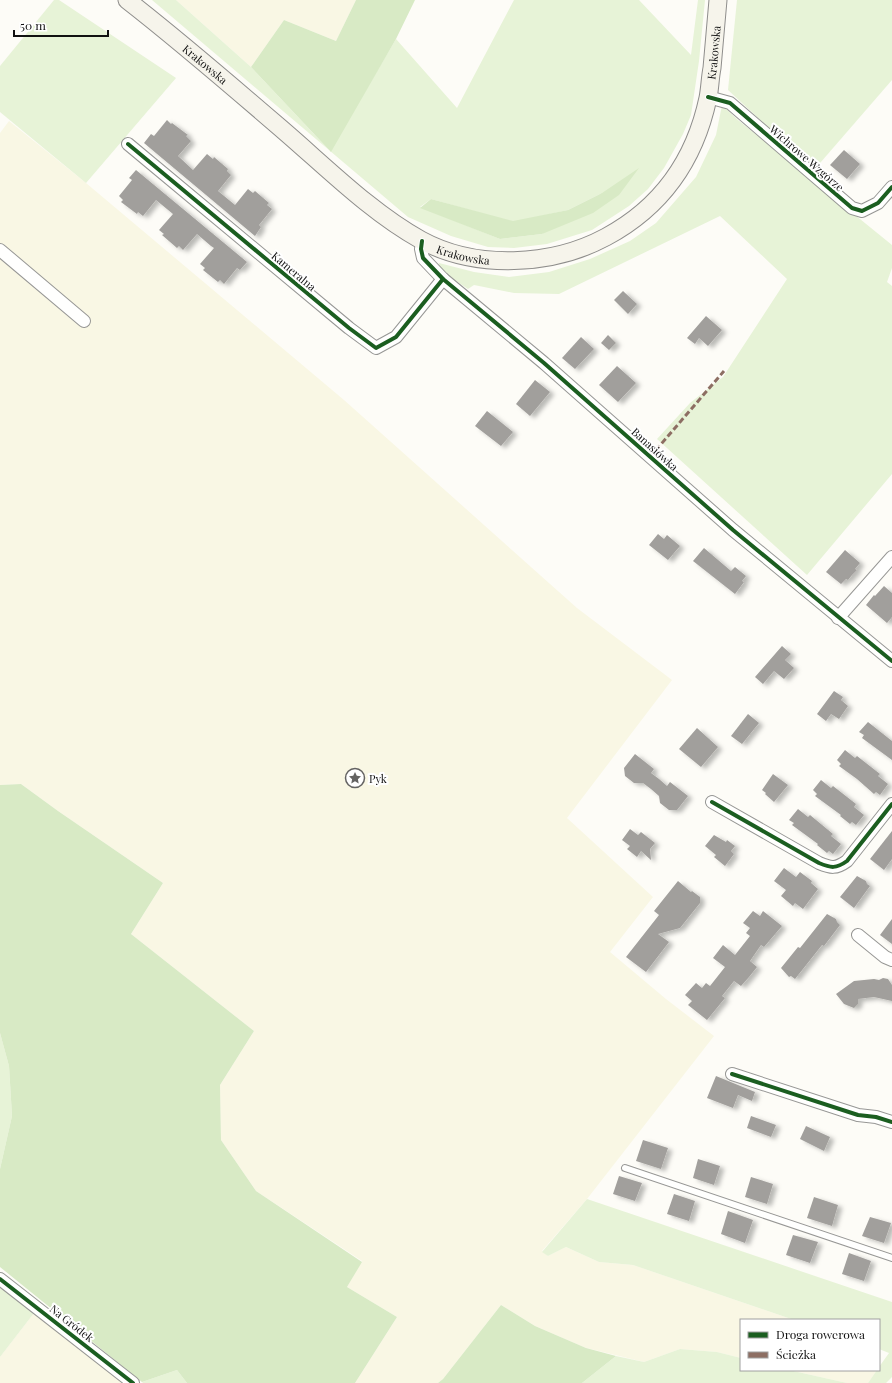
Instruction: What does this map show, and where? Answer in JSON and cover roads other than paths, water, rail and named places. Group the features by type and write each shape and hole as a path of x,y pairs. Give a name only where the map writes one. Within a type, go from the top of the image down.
{"main road":[{"name":"Krakowska","path":"127,0 362,199 393,222 440,249 474,258 512,261 538,260 592,245 617,232 658,198 668,187 685,162 699,131 708,97 718,0"}],"street":[{"name":"Wichrowe Wzgórze","path":"708,97 730,103 852,208 862,211 878,204 892,187"},
{"name":"Kameralna","path":"128,144 349,328 376,348 396,337 443,279"},
{"name":"Banasiówka","path":"422,240 421,249 423,258 443,279 544,362 733,530 892,661"},
{"path":"0,250 84,321"},
{"path":"838,618 892,557"},
{"path":"712,802 818,863 831,868 840,866 847,860 892,804"},
{"path":"858,935 892,960"},
{"path":"732,1074 858,1115 876,1116 892,1122"},
{"name":"Na Gródek","path":"0,1278 133,1383"}],"lane":[{"path":"625,1168 892,1258"}],"place":[{"name":"Pyk","path":"355,778"}]}
